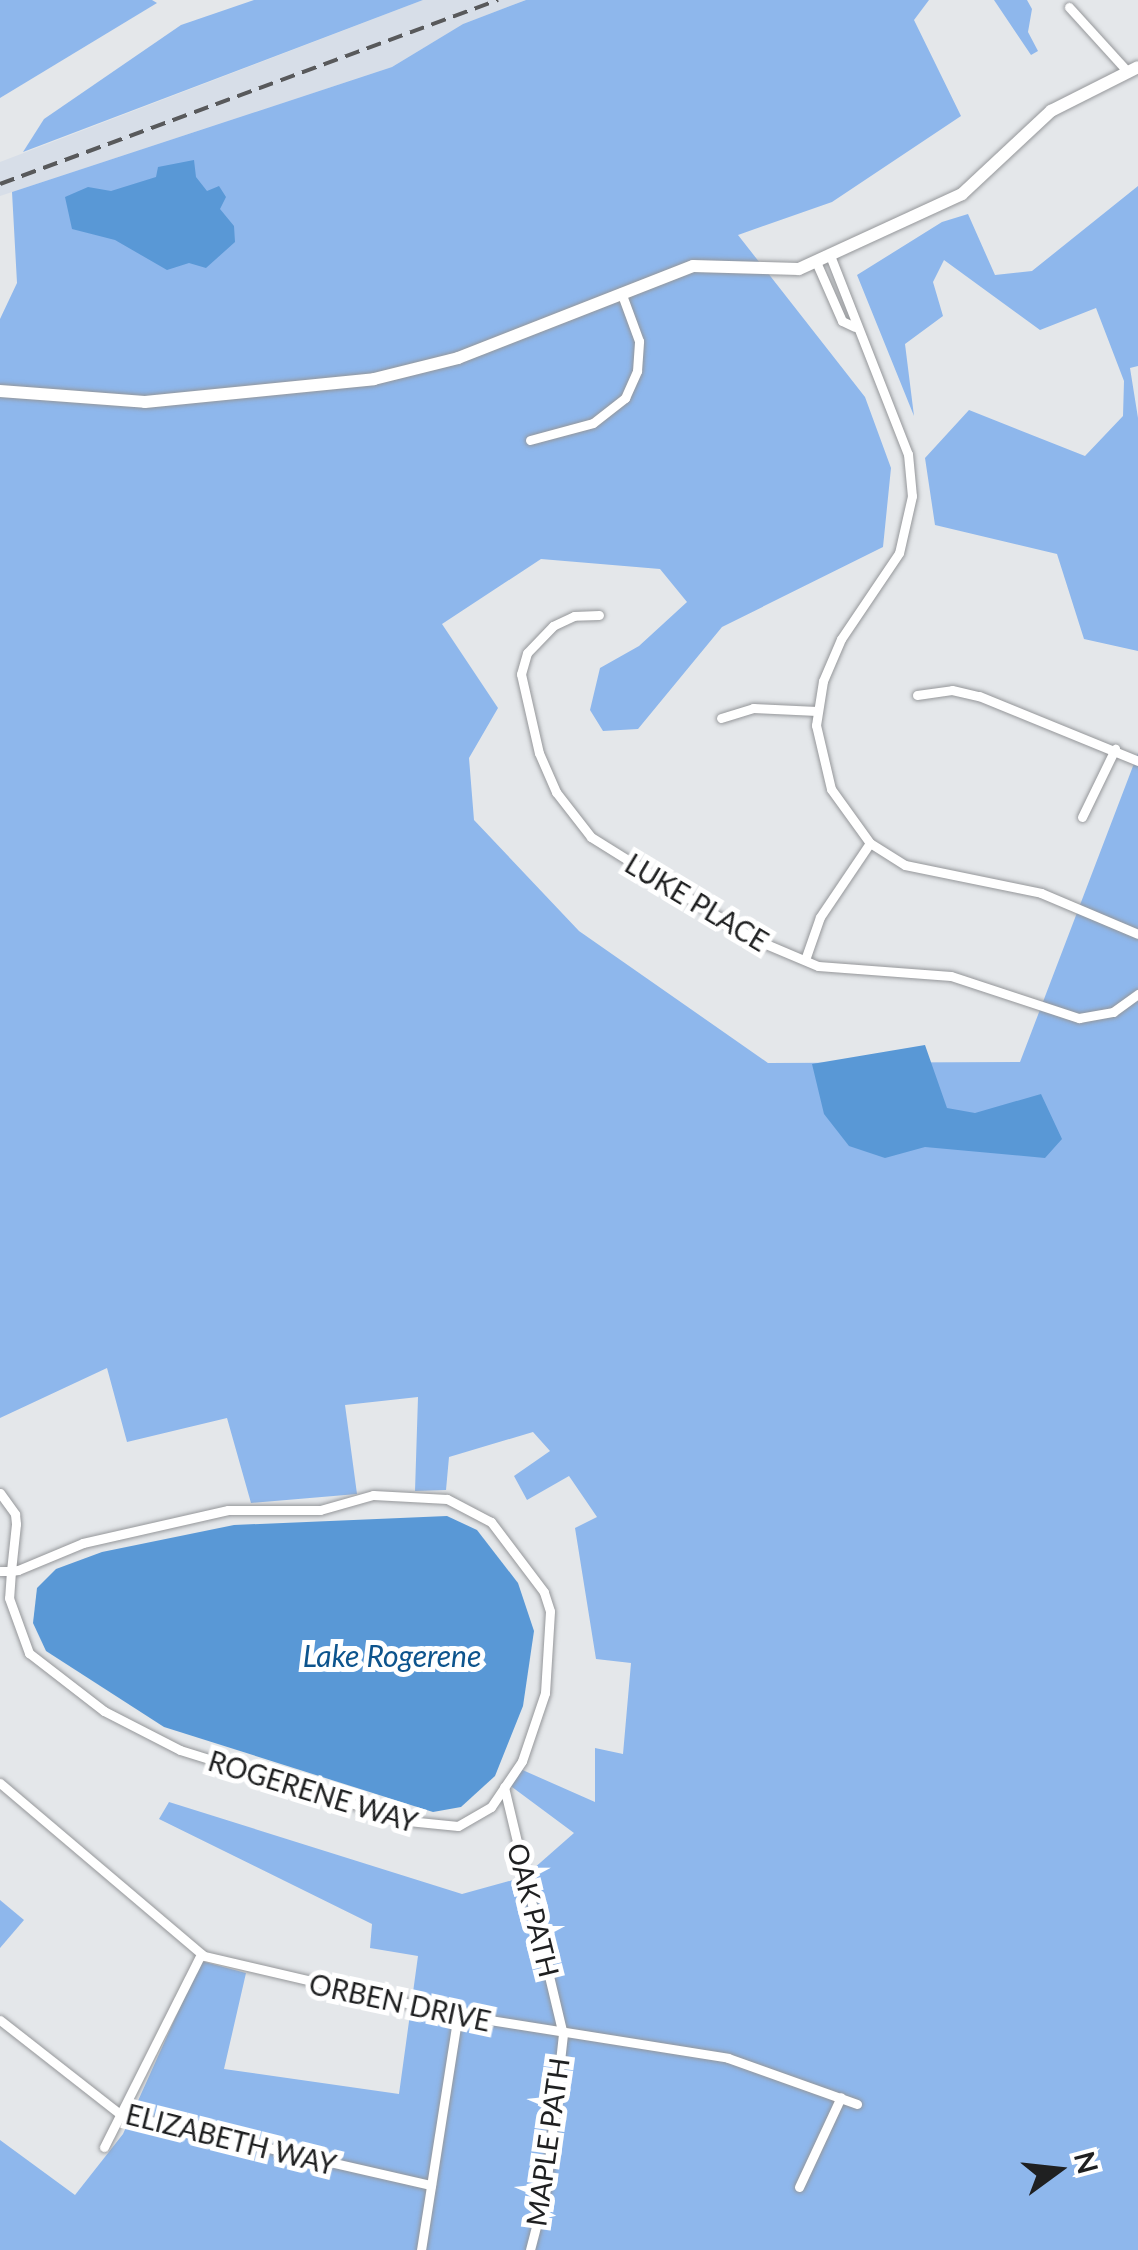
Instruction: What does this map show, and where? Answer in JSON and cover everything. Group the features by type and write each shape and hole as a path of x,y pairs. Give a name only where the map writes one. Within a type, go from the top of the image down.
{"street":[{"path":"0,391 155,402 374,379 458,358 693,266 787,271 817,264 974,188 1034,123 1133,70 1070,7"},
{"path":"831,258 908,454 912,508 894,563 827,666 817,711 826,779 870,843 916,869 1042,893 1138,934"},
{"path":"817,264 842,321 855,327"},
{"path":"530,440 594,422 625,398 638,372 639,341 621,292"},
{"name":"LUKE PLACE","path":"599,615 574,616 553,626 528,653 521,674 526,720 556,792 604,846 754,938 836,970 951,976 1080,1018 1113,1012 1138,994"},
{"path":"917,696 952,690 979,696 1138,761"},
{"path":"721,718 752,708 817,711"},
{"path":"1082,817 1115,749"},
{"path":"806,957 820,917 870,843"},
{"name":"ROGERENE WAY","path":"0,1493 15,1514 5,1571 29,1653 104,1711 180,1750 292,1790 437,1828 476,1818 504,1787 522,1761 545,1693 550,1612 529,1570 478,1511 447,1499 402,1494 320,1510 228,1510 83,1543 5,1571"},
{"name":"ORBEN DRIVE","path":"0,1783 201,1954 458,2015 728,2058 857,2104"},
{"name":"OAK PATH","path":"504,1787 563,2034"},
{"path":"104,2147 126,2115 158,2029 201,1954"},
{"path":"421,2250 458,2015"},
{"name":"ELIZABETH WAY","path":"0,2020 126,2115 431,2185"},
{"name":"MAPLE PATH","path":"530,2250 546,2188 563,2034"},
{"path":"799,2186 841,2097"}],"shaded area":[{"path":"0,0 152,0 157,3 0,98"},
{"path":"254,0 423,0 23,152 44,119 181,25"},
{"path":"423,0 526,0 463,24 392,67 0,196 0,162"},
{"path":"526,0 929,0 914,20 961,116 832,202 738,235 865,397 891,468 883,547 722,627 638,729 603,731 590,710 600,668 639,646 687,602 660,569 541,559 442,624 498,708 469,758 474,820 579,931 768,1063 1020,1062 1138,753 1138,2250 0,2250 0,2140 75,2195 123,2134 201,1961 246,1973 224,2069 399,2094 418,1956 370,1948 372,1924 159,1819 169,1802 462,1894 524,1877 574,1833 508,1784 518,1768 595,1802 595,1748 623,1754 631,1663 596,1659 575,1528 597,1517 569,1476 527,1500 514,1476 550,1451 533,1432 449,1457 446,1490 415,1491 418,1397 345,1405 357,1494 251,1503 227,1418 127,1442 107,1368 0,1418 0,319 17,283 12,192 392,67 463,24"},
{"path":"994,0 1027,0 1032,9 1028,32 1038,51 1031,55"},
{"path":"1138,186 1138,366 1130,368 1138,418 1138,651 1084,639 1057,554 935,525 925,458 969,410 1085,456 1123,416 1124,381 1096,308 1040,330 944,260 933,282 943,316 905,344 914,416 857,275 942,222 968,214 995,275 1032,271"},
{"path":"0,1900 24,1920 0,1948"}],"water":[{"path":"194,160 196,177 207,191 219,186 226,197 220,209 234,226 235,242 206,268 189,263 167,270 115,240 72,229 65,197 88,187 111,191 156,177 158,167"},
{"path":"925,1045 947,1108 975,1113 1041,1094 1062,1139 1045,1158 925,1147 885,1158 849,1146 824,1114 812,1064"},
{"name":"Lake Rogerene","path":"447,1516 477,1530 518,1583 534,1631 523,1706 495,1776 461,1807 433,1812 164,1727 46,1651 33,1623 37,1588 56,1569 102,1552 234,1525"}],"railway":[{"path":"0,184 498,0"}]}
